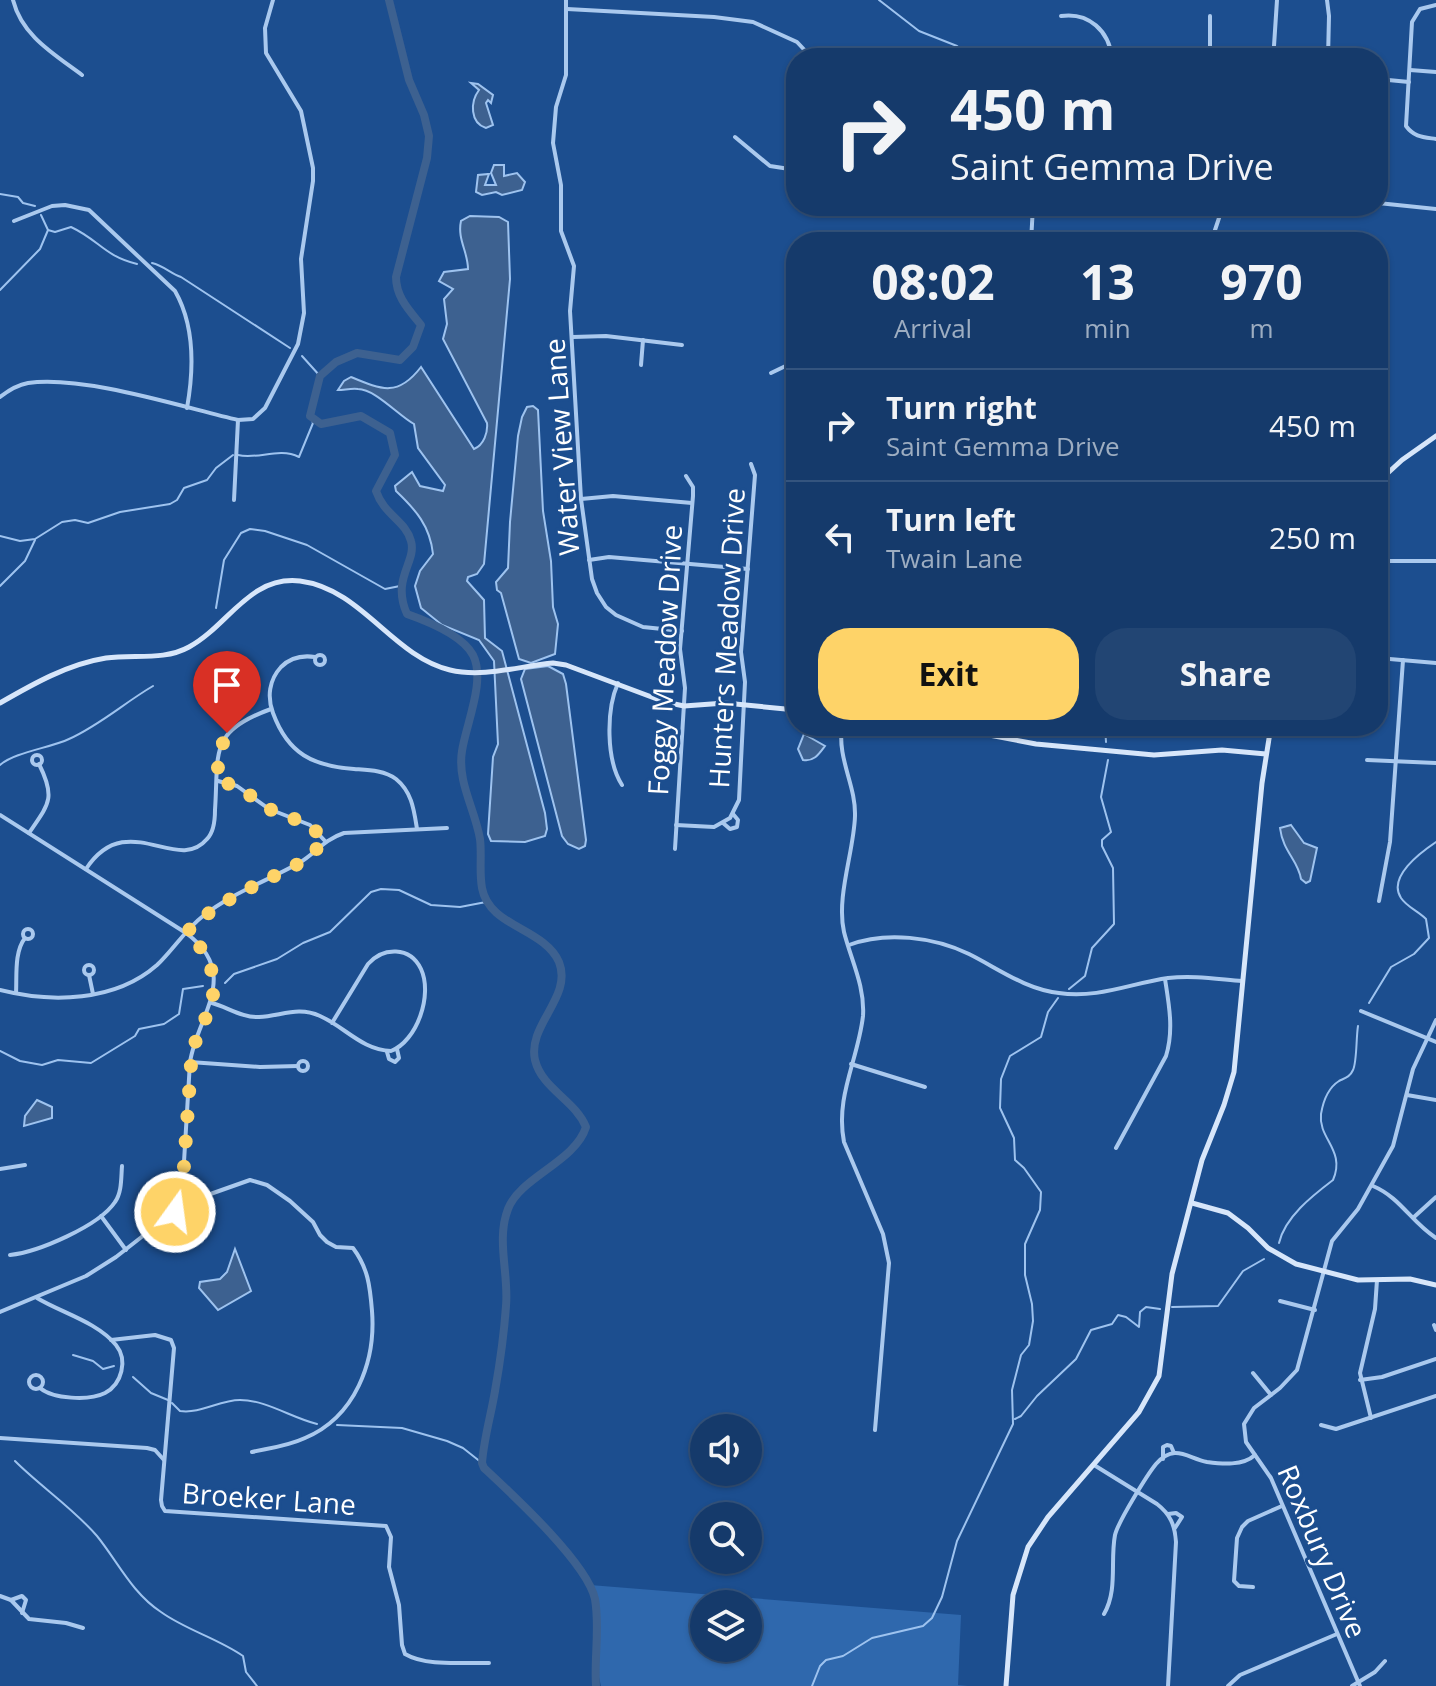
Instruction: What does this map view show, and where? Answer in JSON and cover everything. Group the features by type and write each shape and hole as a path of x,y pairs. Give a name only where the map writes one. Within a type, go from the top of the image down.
{"street":[{"path":"13,0 17,14 32,35 82,75"},
{"path":"0,397 27,383 59,383 129,395 238,420 253,419 265,408 298,344 304,313 301,259 313,168 301,111 266,53 265,28 273,0"},
{"name":"Water View Lane","path":"566,0 566,75 553,127 563,203 561,231 574,266 570,311 581,499 589,560 597,593 616,615 643,627 682,631"},
{"path":"1274,46 1277,0"},
{"path":"1327,0 1328,48"},
{"path":"1436,5 1420,9 1412,22 1406,126 1419,136 1436,139"},
{"path":"567,9 753,22 797,42 803,48"},
{"path":"1061,16 1078,14 1090,20 1107,39 1109,48"},
{"path":"1210,16 1210,48"},
{"path":"1410,70 1436,72"},
{"path":"1388,80 1409,82"},
{"path":"735,137 770,166 786,168"},
{"path":"1388,204 1436,209"},
{"path":"14,221 52,206 89,210 175,291 183,304 193,365 187,408"},
{"path":"572,338 597,335 682,345"},
{"path":"641,365 643,340"},
{"path":"771,373 786,366"},
{"path":"234,500 238,420"},
{"path":"1388,473 1436,436"},
{"name":"Hunters Meadow Drive","path":"676,825 714,827 733,814 739,800 745,682 741,652 755,475 751,464"},
{"name":"Foggy Meadow Drive","path":"675,849 684,706 682,631 693,487 686,476"},
{"path":"581,499 613,496 692,503"},
{"path":"589,560 609,557 748,569"},
{"path":"1388,561 1436,561"},
{"path":"0,703 50,676 90,661 170,654 188,648 205,637 244,600 267,585 301,581 342,597 432,664 453,671 495,671 553,663 576,667 665,702 684,706 744,704 786,709"},
{"path":"315,657 293,658 283,665 271,684 271,709 288,741 306,758 331,766 378,771 397,780 411,799 417,830"},
{"path":"1388,659 1436,663"},
{"path":"1379,901 1390,842 1403,660"},
{"path":"618,683 610,704 610,715 614,770 622,785"},
{"path":"86,869 98,852 117,842 136,842 177,850 198,847 212,832 219,753 227,733 245,719 271,709"},
{"path":"841,736 840,749 855,808 844,927 860,984 863,1014 843,1095 841,1127 844,1142 883,1234 889,1263 875,1430"},
{"path":"1000,736 1036,744 1154,755 1222,750 1266,754"},
{"path":"1006,1686 1013,1595 1021,1562 1036,1532 1139,1412 1159,1376 1165,1343 1168,1289 1202,1160 1234,1072 1269,736"},
{"path":"1367,760 1436,763"},
{"path":"29,833 50,799 50,786 39,764"},
{"path":"217,781 237,786 269,809 310,825 325,841"},
{"name":"Hunters Meadow Drive","path":"723,823 730,829 737,827 738,820 733,814"},
{"path":"0,815 186,933 197,942 209,964 214,986 212,1003 195,1040 190,1062 182,1195 185,1203"},
{"path":"0,990 53,997 93,994 119,988 141,977 163,959 201,917 296,865 325,841 344,833 447,828"},
{"path":"16,993 18,956 25,938"},
{"path":"849,945 866,938 924,940 968,953 1013,979 1060,994 1102,993 1185,976 1244,981"},
{"path":"212,1003 253,1017 286,1011 308,1012 371,1048 397,1049 409,1040 421,1015 422,972 414,959 389,951 373,959 332,1023"},
{"path":"89,975 93,994"},
{"path":"1116,1148 1170,1044 1172,1034 1165,979"},
{"path":"1361,1011 1436,1042"},
{"name":"Roxbury Drive","path":"1356,1685 1268,1472 1246,1442 1244,1424 1254,1408 1297,1370 1335,1235 1352,1217 1373,1186 1397,1137 1413,1069 1436,1020"},
{"path":"387,1051 389,1059 395,1062 399,1058 397,1049"},
{"path":"190,1062 260,1067 298,1066"},
{"path":"851,1064 925,1087"},
{"path":"1406,1095 1436,1100"},
{"path":"0,1169 25,1165"},
{"path":"10,1255 30,1252 101,1216 120,1194 122,1166"},
{"path":"0,1312 86,1276 126,1250 185,1203 250,1180 260,1181 305,1213 327,1242 336,1247 353,1248 365,1264 369,1280 372,1338 369,1358 353,1400 309,1437 252,1452"},
{"path":"1373,1186 1394,1197 1420,1227 1436,1238"},
{"path":"1413,1217 1436,1197"},
{"path":"1192,1203 1235,1217 1280,1257 1358,1280 1410,1279 1436,1285"},
{"path":"101,1216 126,1250"},
{"path":"1371,1418 1360,1380 1375,1309 1377,1280"},
{"path":"37,1298 111,1340 121,1353 122,1367 115,1384 94,1397 49,1394 40,1388"},
{"path":"1280,1301 1315,1310"},
{"name":"Broeker Lane","path":"111,1340 155,1335 171,1340 174,1348 161,1500 165,1511 382,1525 389,1528 389,1567 399,1605 405,1654 434,1661 489,1663"},
{"path":"1360,1380 1382,1377 1436,1359"},
{"path":"1253,1373 1271,1395"},
{"path":"1321,1425 1336,1429 1436,1396"},
{"path":"0,1438 147,1448 161,1454 166,1462"},
{"path":"1163,1459 1163,1447 1171,1446 1174,1453"},
{"path":"1104,1614 1111,1602 1115,1536 1156,1464 1174,1453 1187,1453 1204,1461 1241,1463 1255,1455"},
{"path":"1094,1465 1157,1504 1168,1514 1175,1528 1168,1686"},
{"path":"1253,1587 1239,1586 1234,1581 1239,1533 1248,1521 1283,1506"},
{"path":"1168,1514 1176,1513 1182,1517 1175,1528"},
{"path":"0,1596 11,1600 22,1613 35,1621 66,1623 83,1628"},
{"path":"11,1600 22,1596 26,1600 22,1613"},
{"path":"1228,1686 1240,1675 1337,1634"},
{"path":"1356,1685 1385,1661"}],"shaded area":[{"path":"471,83 478,84 493,95 491,103 488,100 486,103 493,125 486,128 474,117 473,106 479,90"},
{"path":"494,165 504,165 504,176 517,173 525,182 522,190 502,195 476,192 478,175 489,174 485,185 496,185 491,173"},
{"path":"470,216 499,217 508,222 510,279 484,564 467,581 484,600 485,638 502,651 545,813 545,836 525,842 491,841 488,834 493,757 498,744 494,661 479,640 442,625 421,608 415,586 420,571 433,554 431,544 421,519 395,486 412,472 420,486 443,491 445,485 418,448 414,424 372,393 356,389 338,390 351,377 381,387 397,387 413,377 421,367 474,449 483,441 487,423 443,339 447,324 444,299 453,289 439,281 444,272 468,269 460,228 461,221"},
{"path":"533,406 538,410 543,511 551,561 553,607 558,624 555,654 531,663 519,659 496,582 508,568 518,436 527,407"},
{"path":"548,666 563,674 566,684 586,840 585,846 579,849 568,844 562,836 521,679 525,669"},
{"path":"803,736 825,746 810,760 803,760 798,749"},
{"path":"1291,825 1304,843 1317,848 1310,881 1306,883 1301,879 1282,836 1280,828"},
{"path":"37,1100 52,1107 52,1118 24,1126 25,1116"},
{"path":"235,1249 251,1291 218,1310 199,1288 200,1282 220,1279 227,1272"},
{"path":"590,1585 690,1593 690,1662 762,1662 762,1599 961,1615 958,1685 968,1686 601,1686 598,1673 598,1609"}],"waterway":[{"path":"389,0 409,80 429,136 427,158 396,277 401,297 421,325 413,347 400,360 357,353 336,362 320,376 310,416 321,424 361,416 390,433 395,455 376,491 384,506 405,528 411,541 411,556 402,590 407,614 453,635 468,648 476,665 474,703 461,762 464,785 480,839 482,888 495,911 552,951 562,975 560,987 537,1035 535,1060 544,1079 574,1109 586,1127 571,1150 524,1188 508,1209 503,1233 504,1327 482,1463 564,1549 589,1584 596,1610 596,1686"},
{"path":"879,0 919,31 960,48"},
{"path":"0,194 18,197 23,203 35,206"},
{"path":"0,290 40,249 48,230 41,215"},
{"path":"48,230 55,232 71,227 117,257 137,264"},
{"path":"152,263 181,277 290,348"},
{"path":"302,356 320,376"},
{"path":"238,455 284,453 299,457 313,423 310,416"},
{"path":"0,536 20,541 35,539 62,522 75,520 88,523 120,512 170,504 177,500 184,488 207,480 216,468 233,455"},
{"path":"216,608 224,560 241,533 250,529 307,545 385,589 400,586"},
{"path":"0,586 25,561 35,540"},
{"path":"0,765 80,733 153,686"},
{"path":"1106,736 1106,742"},
{"path":"1069,989 1085,976 1092,948 1114,924 1113,868 1102,846 1102,840 1111,832 1101,797 1108,760"},
{"path":"1369,1003 1391,967 1414,954 1429,938 1426,919 1401,898 1398,882 1408,866 1436,842"},
{"path":"225,983 234,974 277,959 303,943 330,932 371,892 399,890 431,905 460,907 486,902"},
{"path":"0,1051 20,1061 42,1065 58,1060 91,1063 135,1036 139,1029 164,1024 179,1014 183,989 203,986"},
{"path":"812,1686 820,1666 826,1660 843,1656 872,1638 923,1626 932,1618 942,1597 957,1541 1013,1424 1012,1390 1021,1355 1029,1345 1033,1321 1025,1275 1025,1244 1040,1210 1041,1192 1015,1160 1014,1138 1000,1108 1001,1079 1010,1056 1041,1037 1048,1012 1058,998"},
{"path":"1279,1243 1293,1216 1333,1180 1336,1161 1323,1131 1321,1114 1332,1087 1353,1070 1358,1026"},
{"path":"1172,1307 1218,1306 1243,1271 1264,1259"},
{"path":"1015,1419 1076,1359 1091,1330 1112,1324 1118,1315 1139,1327 1140,1312 1146,1307 1160,1309"},
{"path":"73,1355 93,1361 103,1369 114,1366"},
{"path":"133,1377 151,1393 168,1400"},
{"path":"172,1403 180,1411 188,1411 232,1401 250,1401 317,1424"},
{"path":"337,1425 402,1428 447,1441 463,1448 482,1463"},
{"path":"15,1461 88,1526 151,1604 243,1656 246,1672 257,1686"}],"route":[{"path":"175,1212 185,1203 182,1195 192,1050 212,1003 214,986 205,955 197,942 186,933 201,917 219,905 296,865 325,841 310,825 269,809 237,786 217,781 219,753 227,733"}]}
